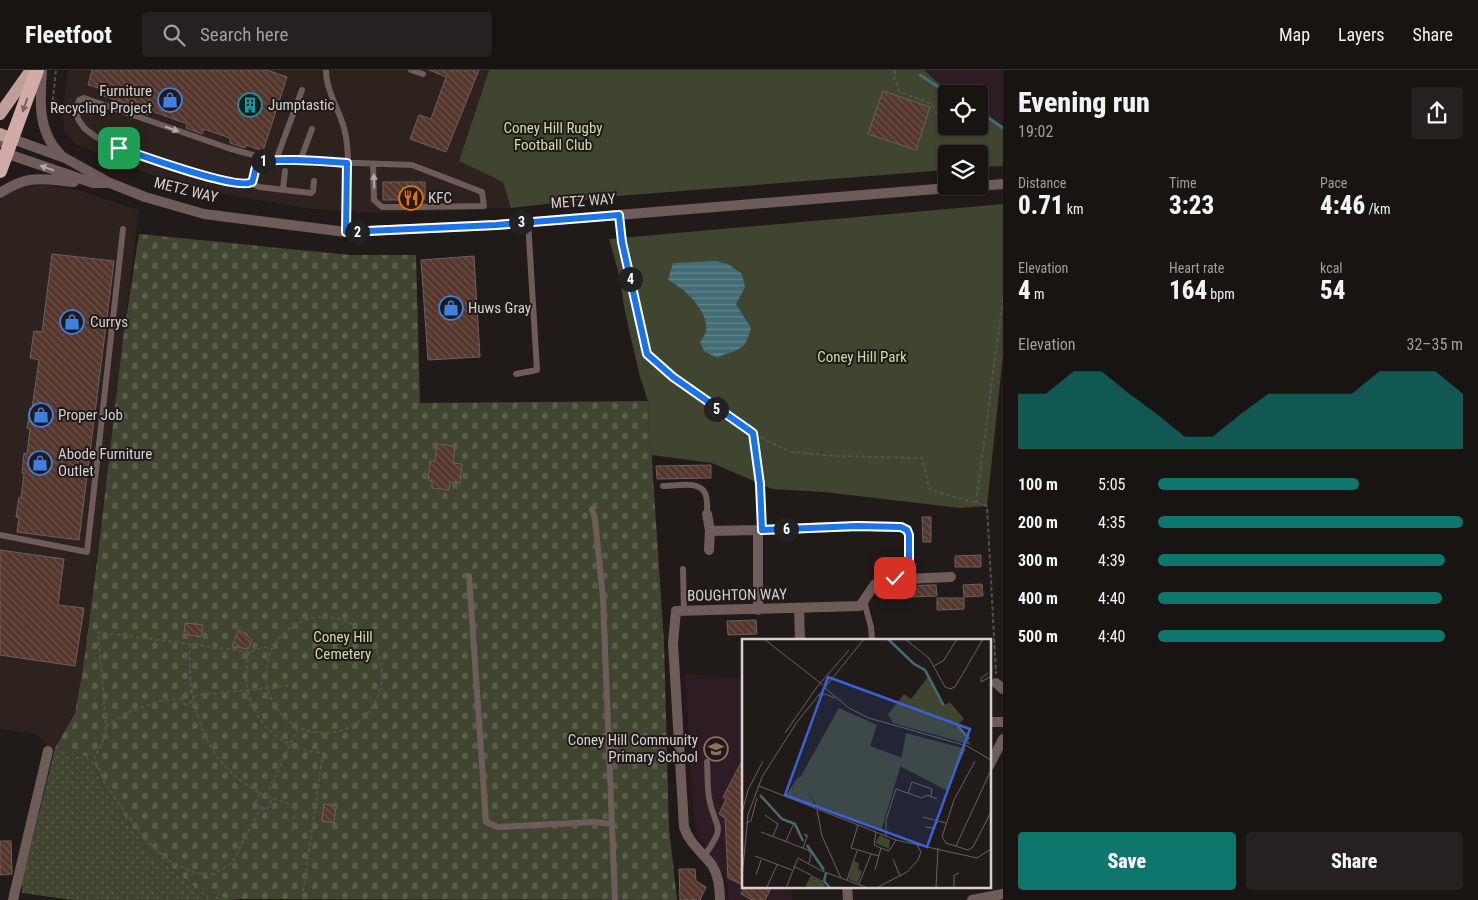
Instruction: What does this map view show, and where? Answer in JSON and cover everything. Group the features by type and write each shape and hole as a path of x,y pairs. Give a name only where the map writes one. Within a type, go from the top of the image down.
{"highway":[{"path":"0,171 4,153 4,138 37,70"}],"main road":[{"path":"0,114 31,70"}],"street":[{"path":"42,70 40,112 43,128 54,148 65,158"},
{"name":"METZ WAY","path":"4,138 65,158 110,183 145,197 204,214 346,232 496,225 938,189"},
{"name":"METZ WAY","path":"4,153 93,184 110,183"},
{"path":"0,193 20,181 41,178 93,184"},
{"path":"988,185 1003,184"},
{"path":"707,514 710,532 709,550"},
{"path":"710,532 857,526 901,527 907,530 909,535 909,578"},
{"path":"758,610 760,530"},
{"path":"864,601 875,584 884,580 952,577"},
{"name":"BOUGHTON WAY","path":"720,900 720,885 713,867 688,837 684,827 673,643 676,611 860,606 864,601"},
{"name":"BOUGHTON WAY","path":"799,608 800,639"},
{"path":"991,762 1003,739"},
{"path":"13,900 48,751"},
{"path":"972,900 998,896"}],"lane":[{"path":"326,70 331,96 344,128 347,145 346,232"},
{"path":"411,70 423,74"},
{"path":"276,160 302,90"},
{"path":"276,160 228,148 84,98 79,100 76,110 78,119 84,128 96,137 119,148 223,181 245,185 251,183 259,186 311,193 314,181"},
{"path":"300,161 312,129"},
{"path":"251,183 258,164 276,160 412,166 482,192 484,206 415,207"},
{"path":"373,164 374,200 382,207 404,207"},
{"path":"283,189 285,171"},
{"path":"516,374 537,370 528,221"},
{"path":"0,535 87,552 123,229"},
{"path":"663,486 697,485 702,488 706,495 707,514"},
{"path":"592,509 595,519 603,598 615,900"},
{"path":"683,569 684,611"},
{"path":"469,576 486,822 498,827 594,822 612,824"},
{"path":"864,601 871,627 872,639"},
{"path":"704,856 718,834 718,825 710,799 706,762"}],"path":[{"path":"52,112 56,70"},
{"path":"895,70 894,78 900,92 932,104 938,117"},
{"path":"619,215 622,242 647,354 673,377 753,433 791,452 834,456 922,458 930,490 987,506 1000,686"},
{"path":"976,503 1003,298"},
{"path":"753,433 760,484 760,530"},
{"path":"322,617 334,618 346,621 356,627 366,636 377,652 382,673 379,692 370,711 347,728 329,733 298,727 279,712 267,688 266,668 272,649 278,640 295,625 311,619 322,617"},
{"path":"261,806 232,863 214,874 195,873 169,860 148,842 106,786 94,756 100,750 106,726 98,632 249,652 264,646 272,649"},
{"path":"190,644 190,670 194,700 202,728 212,750 234,775 260,793 295,806 293,830"},
{"path":"249,652 246,675 247,690 256,714 269,731 290,745 301,750 323,753 302,900"},
{"path":"106,726 131,711 160,701 182,698 186,692 193,694 292,685"},
{"path":"182,698 183,703 186,705 194,700"},
{"path":"266,796 298,727"},
{"path":"260,793 255,804 267,810 272,798"}],"shaded area":[{"path":"68,70 489,70 459,161 504,182 511,208 380,213 310,209 204,191 159,178 76,144 64,131 63,114"},
{"path":"924,70 1003,70 1003,128 988,117 988,85 941,85"},
{"path":"42,184 77,190 139,210 83,668 75,713 55,748 47,746 37,734 0,729 0,200 17,188"},
{"name":"Coney Hill Community Primary School","path":"685,674 742,678 742,888 791,888 793,900 729,900 728,886 720,867 698,836 694,820"}],"green space":[{"name":"Coney Hill Rugby Football Club","path":"489,70 924,70 941,85 938,85 938,135 988,135 988,117 1003,128 1003,166 988,167 988,145 938,145 938,171 618,196 511,208 503,182 459,161"},
{"name":"Coney Hill Park","path":"1003,204 1003,355 987,506 960,508 824,492 772,489 712,463 651,455 648,401 640,377 626,317 618,271 609,239"},
{"name":"Coney Hill Cemetery","path":"139,234 351,255 416,255 420,403 648,401 664,643 669,828 677,900 228,899 199,891 147,849 103,785 92,758 55,748 75,713 83,668 123,339"},
{"path":"55,748 92,758 103,785 147,849 199,891 228,899 241,900 73,900 22,893 22,883"}],"water":[{"path":"716,261 728,264 742,274 745,287 736,304 751,328 747,341 742,347 717,358 704,351 700,342 706,331 706,323 700,308 688,294 668,280 673,263"}],"building":[{"path":"92,70 267,70 287,77 263,151 246,145 245,148 230,143 230,138 204,129 202,134 186,128 187,124 149,110 147,115 130,109 132,105 100,95 102,89 88,85"},
{"path":"429,70 479,70 446,152 410,139 419,115 431,119 446,77"},
{"path":"883,91 930,107 916,150 868,134"},
{"path":"383,182 425,182 425,199 415,200 410,205 411,210 408,210 409,205 404,200 383,200"},
{"path":"52,254 114,261 79,540 17,532 19,518 16,517 19,497 21,498 24,453 27,454 30,429 27,428 39,360 30,358 34,331 42,332"},
{"name":"Huws Gray","path":"474,256 480,357 428,360 421,260"},
{"path":"437,444 455,446 453,463 462,464 460,483 450,482 449,490 432,488 432,481 428,480 430,461 435,461"},
{"path":"711,465 711,478 657,479 656,466"},
{"path":"922,517 931,517 931,542 923,542"},
{"path":"0,550 64,559 58,605 84,608 75,666 0,655"},
{"path":"981,555 981,567 955,567 955,556"},
{"path":"982,584 983,596 964,597 963,585"},
{"path":"936,585 937,596 911,597 910,586"},
{"path":"937,598 964,598 964,609 937,610"},
{"path":"756,620 757,634 728,635 727,621"},
{"path":"185,623 203,625 201,637 184,634"},
{"path":"239,629 252,640 248,649 232,646"},
{"path":"742,761 742,885 728,878 725,818 719,814 726,799 723,797"},
{"path":"324,804 336,806 334,823 322,821"},
{"path":"0,841 11,841 12,874 0,875"},
{"path":"679,869 695,869 696,881 706,887 700,900 680,900"},
{"path":"744,888 771,888 765,900 752,900 741,894"}],"waterway":[{"path":"920,75 938,87"},
{"path":"988,117 1003,128"}],"place":[{"name":"Furniture Recycling Project","path":"170,100"},
{"name":"Jumptastic","path":"250,105"},
{"name":"KFC","path":"411,198"},
{"name":"Huws Gray","path":"451,308"},
{"name":"Currys","path":"72,322"},
{"name":"Proper Job","path":"41,415"},
{"name":"Abode Furniture Outlet","path":"40,463"},
{"name":"Coney Hill Community Primary School","path":"716,749"}],"route":[{"path":"119,148 223,181 245,185 252,182 258,164 263,162 276,160 347,163 346,232 496,225 619,215 622,242 647,354 673,377 747,431 753,433 760,484 762,530 857,526 901,527 907,530 909,535 909,578 895,578"}]}
